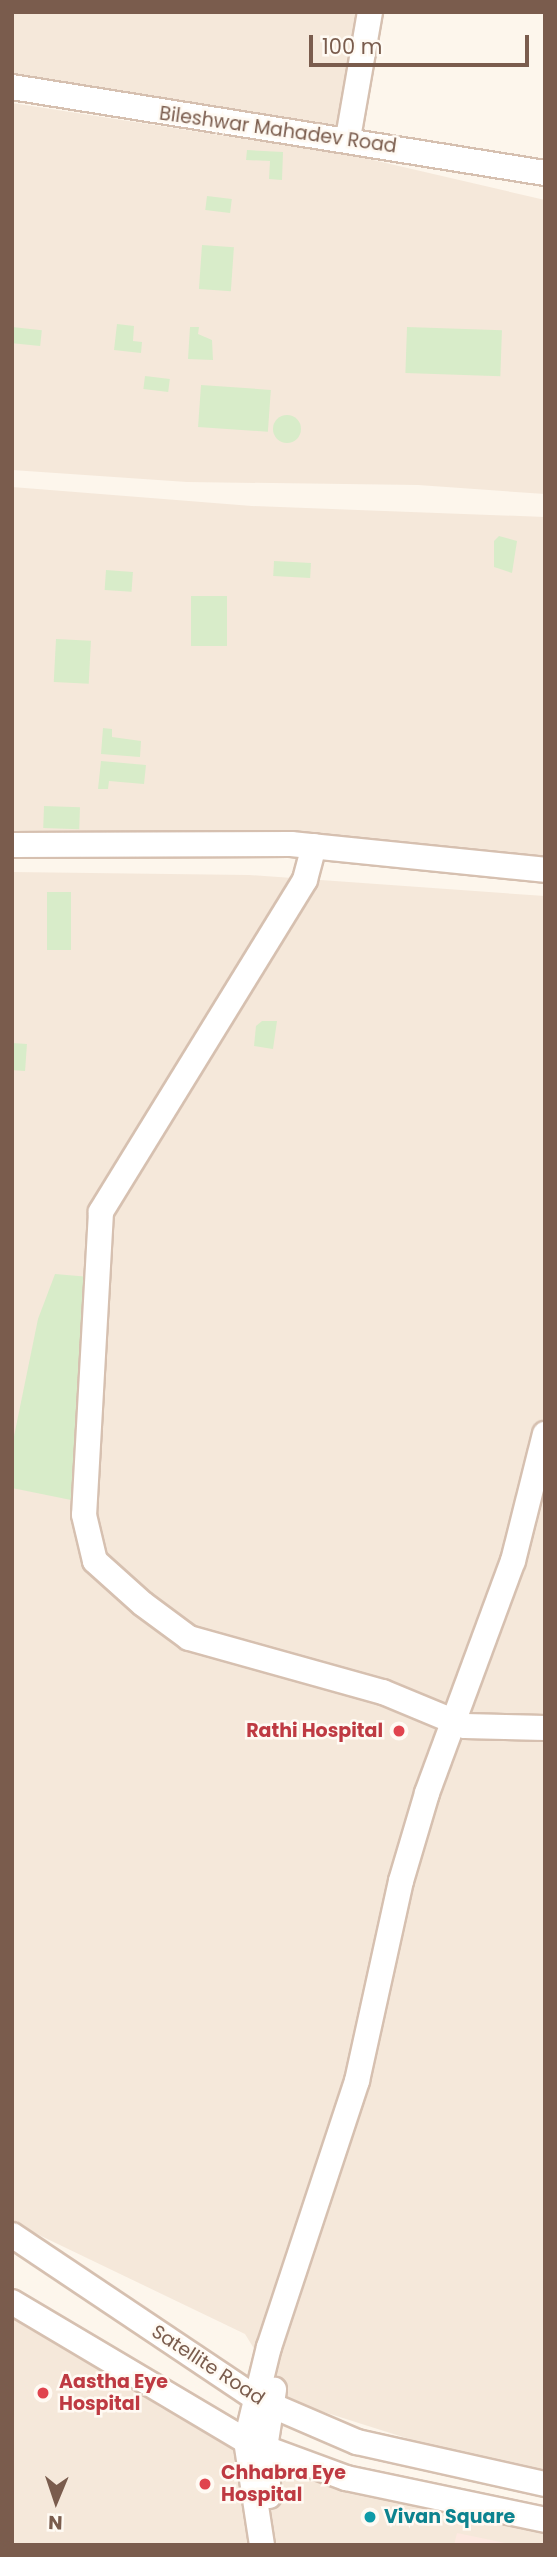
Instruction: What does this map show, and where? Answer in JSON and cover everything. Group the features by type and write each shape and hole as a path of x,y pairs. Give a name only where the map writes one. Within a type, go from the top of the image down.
{"street":[{"path":"348,138 370,12"},
{"name":"Bileshwar Mahadev Road","path":"12,87 348,138 545,173"},
{"path":"12,845 313,851 545,870"},
{"path":"313,851 304,880 101,1212 84,1515 95,1561 143,1604 190,1638 383,1692 460,1723 545,1728"},
{"path":"12,856 313,851 545,880"},
{"path":"262,2545 256,2444 264,2402 370,2085 415,1884 460,1723 513,1561 545,1434"},
{"path":"460,1723 527,1565 545,1492"},
{"name":"Satellite Road","path":"12,2235 264,2402 357,2442 545,2484"},
{"path":"12,2302 256,2444 346,2478 545,2520"},
{"path":"256,2444 276,2545"}],"shaded area":[{"path":"12,12 358,12 339,126 59,86 12,75"},
{"path":"12,103 360,157 545,200 545,494 418,485 187,482 12,470"},
{"path":"12,487 252,506 545,517 545,860 12,831"},
{"path":"12,872 249,875 545,896 545,2472 425,2444 286,2400 245,2334 12,2222"},
{"path":"12,2302 161,2408 281,2462 545,2526 545,2545 12,2545"},
{"path":"457,2533 515,2545 454,2545"}],"green space":[{"path":"247,150 283,152 282,180 269,179 270,161 246,160"},
{"path":"207,196 232,199 230,213 205,210"},
{"path":"202,245 234,247 231,291 199,289"},
{"path":"117,324 134,326 133,341 142,342 141,353 114,350"},
{"path":"12,327 42,330 40,346 12,343"},
{"path":"190,327 199,327 198,334 212,340 213,360 188,359"},
{"path":"407,327 502,330 500,376 405,373"},
{"path":"145,376 170,379 168,392 143,389"},
{"path":"201,385 271,390 268,432 198,427"},
{"path":"287,415 297,419 301,429 297,439 287,443 277,439 273,429 277,419"},
{"path":"499,536 517,541 512,573 494,567 494,541"},
{"path":"274,561 311,563 310,578 273,576"},
{"path":"106,570 133,572 132,592 105,590"},
{"path":"191,596 227,596 227,646 191,646"},
{"path":"56,639 91,641 89,684 54,682"},
{"path":"103,728 112,729 112,737 141,741 140,757 101,754"},
{"path":"101,761 146,765 144,784 109,781 108,789 98,789"},
{"path":"44,806 80,807 79,829 43,828"},
{"path":"47,892 71,892 71,950 47,950"},
{"path":"262,1021 277,1021 273,1049 254,1046 256,1026"},
{"path":"12,1043 27,1044 25,1071 12,1070"},
{"path":"55,1274 90,1277 81,1502 12,1488 12,1446 38,1319"}],"place":[{"name":"Rathi Hospital","path":"399,1731"},
{"name":"Aastha Eye Hospital","path":"43,2393"},
{"name":"Chhabra Eye Hospital","path":"205,2484"},
{"name":"Vivan Square","path":"370,2517"}]}
